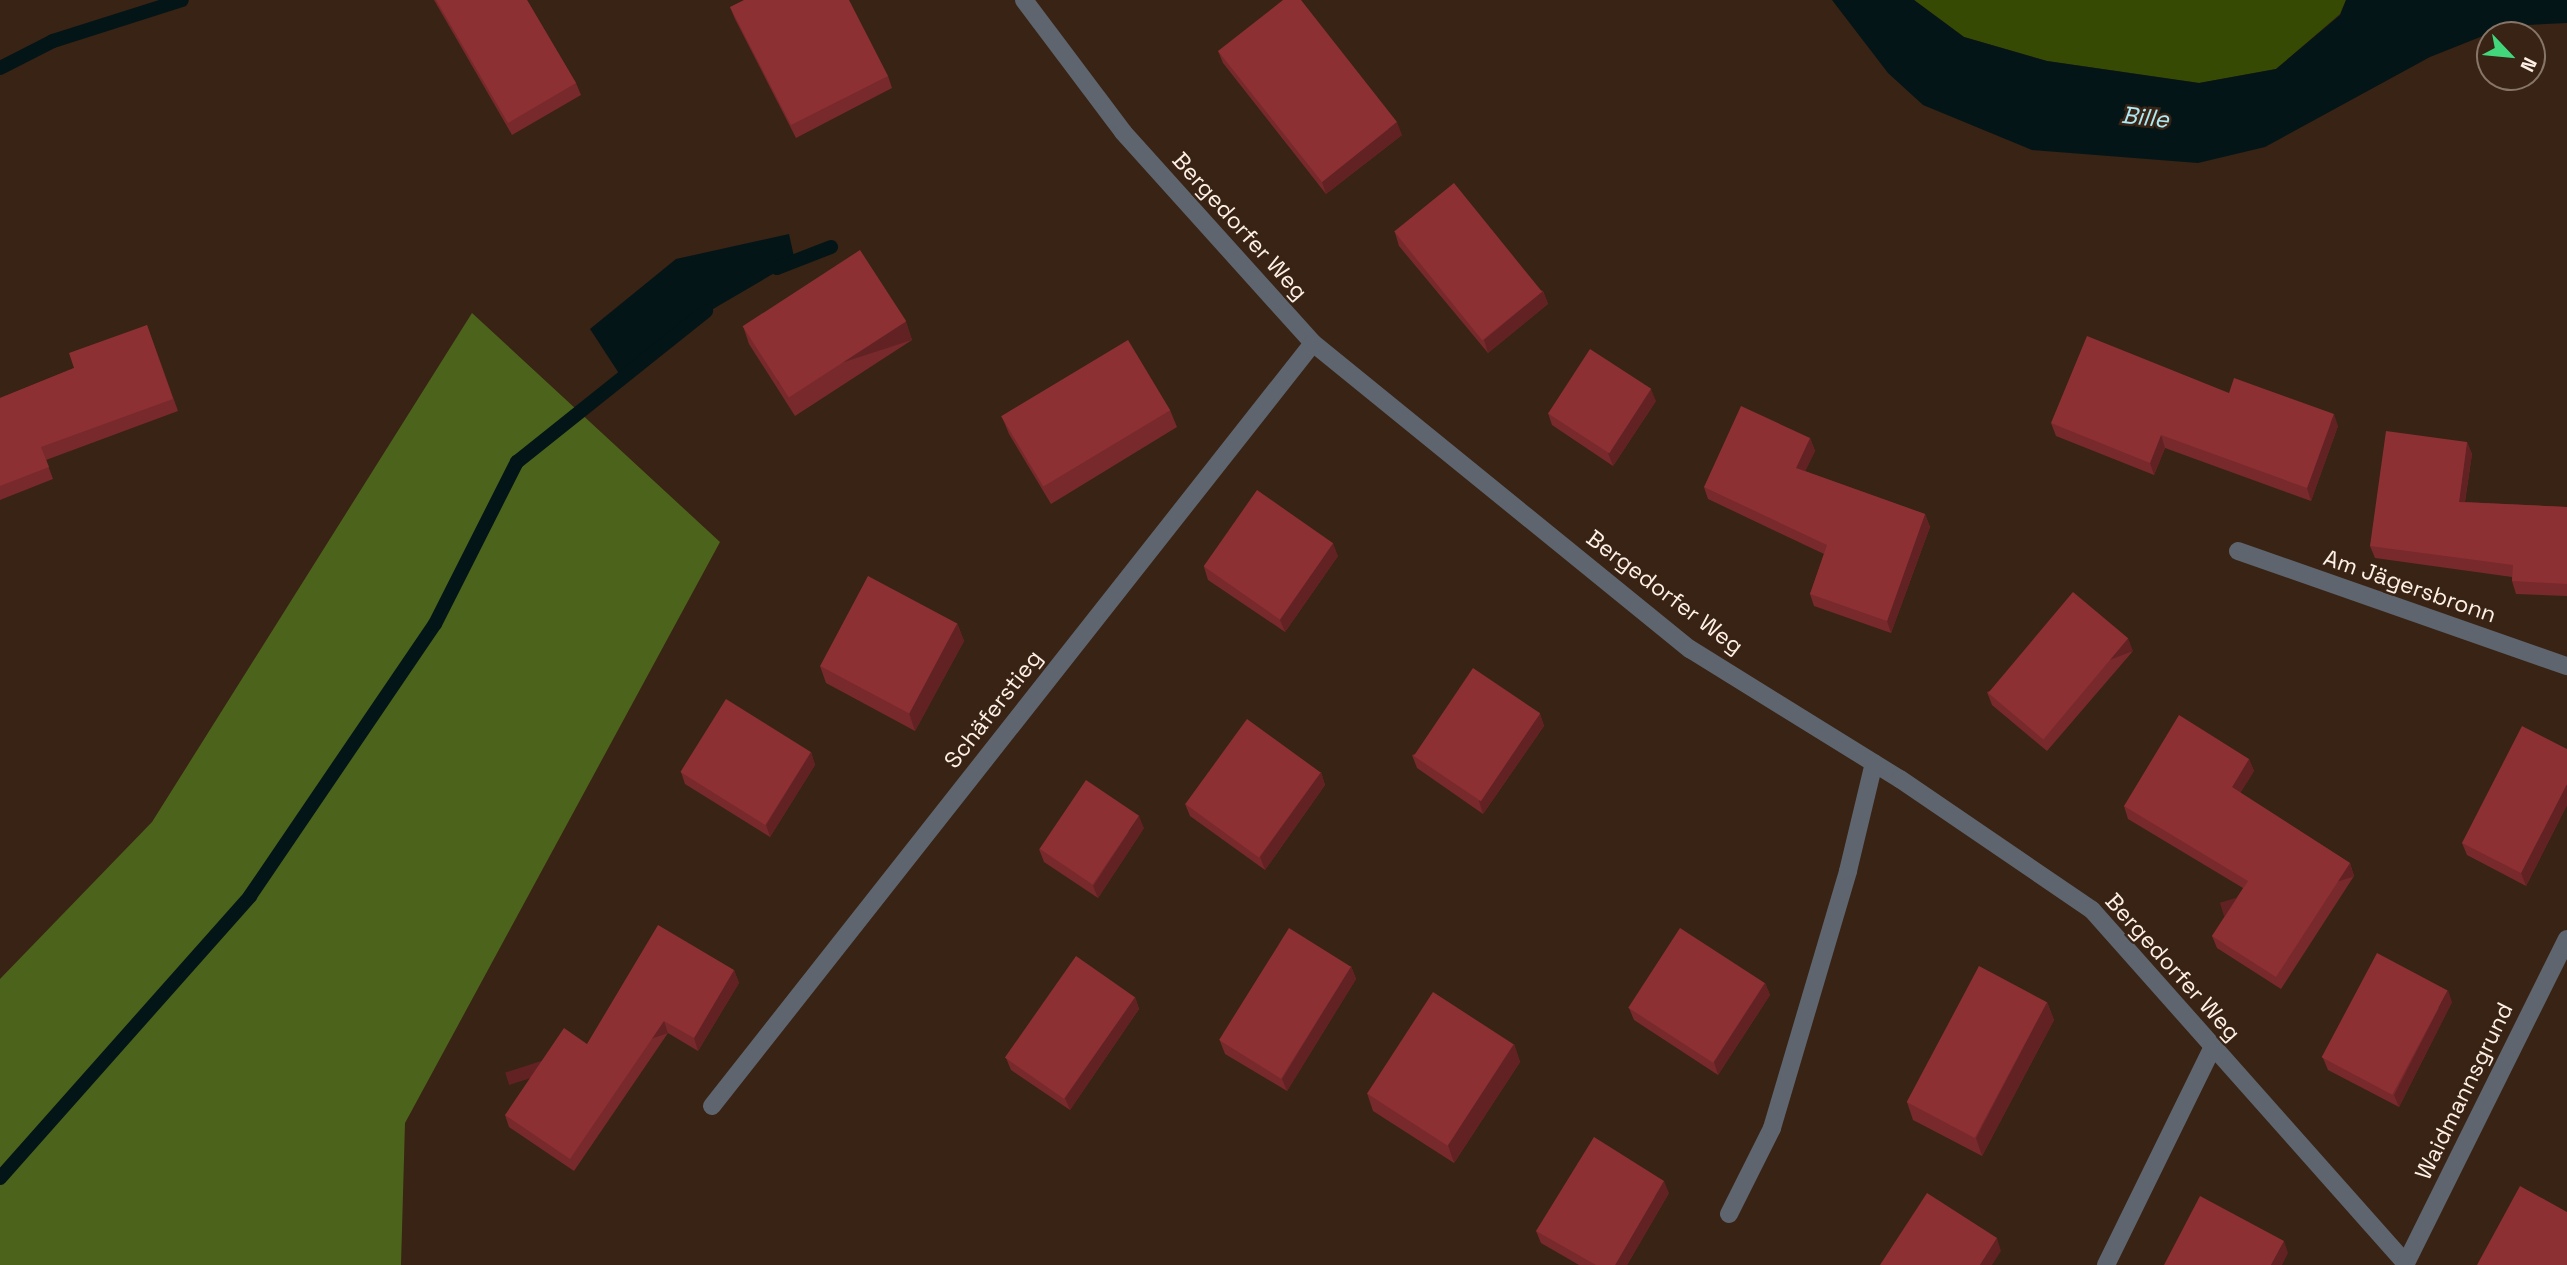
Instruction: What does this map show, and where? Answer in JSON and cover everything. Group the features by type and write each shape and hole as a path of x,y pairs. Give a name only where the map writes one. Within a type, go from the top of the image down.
{"street":[{"name":"Bergedorfer Weg","path":"1024,0 1123,132 1312,343 1690,649 1874,763 2092,910 2406,1265"},
{"name":"Schäferstieg","path":"712,1106 1312,343"},
{"name":"Am Jägersbronn","path":"2238,551 2567,666"},
{"path":"1729,1214 1772,1128 1848,871 1874,763"},
{"name":"Waidmannsgrund","path":"2406,1265 2567,939"},
{"path":"2106,1265 2213,1047"}],"green space":[{"path":"1914,0 2346,0 2340,14 2276,69 2199,83 2047,61 1964,37"},
{"path":"472,313 720,542 405,1123 401,1265 0,1265 0,979 152,822"}],"water":[{"name":"Bille","path":"1832,0 1914,0 1964,37 2047,61 2199,83 2276,69 2340,15 2346,0 2567,0 2567,23 2476,21 2476,39 2430,57 2265,147 2198,163 2032,150 1923,105 1888,73"},
{"path":"789,234 795,261 677,330 620,375 590,329 676,259"}],"building":[{"path":"436,0 527,0 576,83 508,123"},
{"path":"744,0 849,0 888,76 791,125 730,7"},
{"path":"1283,0 1301,0 1397,122 1322,182 1218,51"},
{"path":"1454,183 1542,292 1482,340 1394,231"},
{"path":"860,250 906,321 789,398 743,326"},
{"path":"147,325 173,399 41,447 49,467 0,486 0,398 74,368 69,353"},
{"path":"2087,336 2229,393 2234,378 2334,414 2307,488 2161,435 2150,463 2051,423"},
{"path":"1128,340 1170,410 1043,487 1001,416"},
{"path":"1590,349 1651,389 1609,453 1548,414"},
{"path":"1741,406 1810,438 1796,468 1925,514 1887,621 1810,594 1827,545 1704,487"},
{"path":"2386,431 2467,442 2459,502 2567,507 2567,584 2512,581 2513,565 2370,546"},
{"path":"1257,490 1333,543 1280,620 1204,566"},
{"path":"868,576 957,623 909,713 820,666"},
{"path":"2073,592 2128,638 2043,739 1988,693"},
{"path":"1473,668 1540,713 1481,801 1414,756"},
{"path":"726,699 811,752 765,825 680,772"},
{"path":"2179,715 2249,759 2232,787 2350,863 2276,977 2212,936 2248,881 2124,806"},
{"path":"1247,719 1321,772 1259,857 1185,804"},
{"path":"2522,726 2567,749 2567,784 2521,873 2462,843"},
{"path":"1086,780 1139,816 1093,885 1040,849"},
{"path":"658,925 734,970 694,1038 664,1021 570,1159 505,1115 564,1028 587,1044"},
{"path":"1289,928 1351,967 1281,1079 1219,1040"},
{"path":"1680,928 1765,983 1713,1063 1628,1008"},
{"path":"2377,953 2448,991 2392,1095 2322,1057"},
{"path":"1076,956 1135,997 1064,1099 1005,1058"},
{"path":"1979,966 2047,1002 1975,1138 1907,1102"},
{"path":"1433,992 1514,1044 1448,1146 1367,1093"},
{"path":"1594,1137 1664,1181 1615,1265 1596,1265 1536,1231"},
{"path":"2520,1186 2567,1212 2567,1265 2477,1265"},
{"path":"1927,1193 1997,1238 1980,1265 1880,1265"},
{"path":"2200,1196 2284,1241 2271,1265 2164,1265"}],"waterway":[{"path":"0,68 53,41 182,0"},
{"path":"777,268 831,247"},
{"path":"0,1178 250,896 435,624 517,462 706,311"}]}
